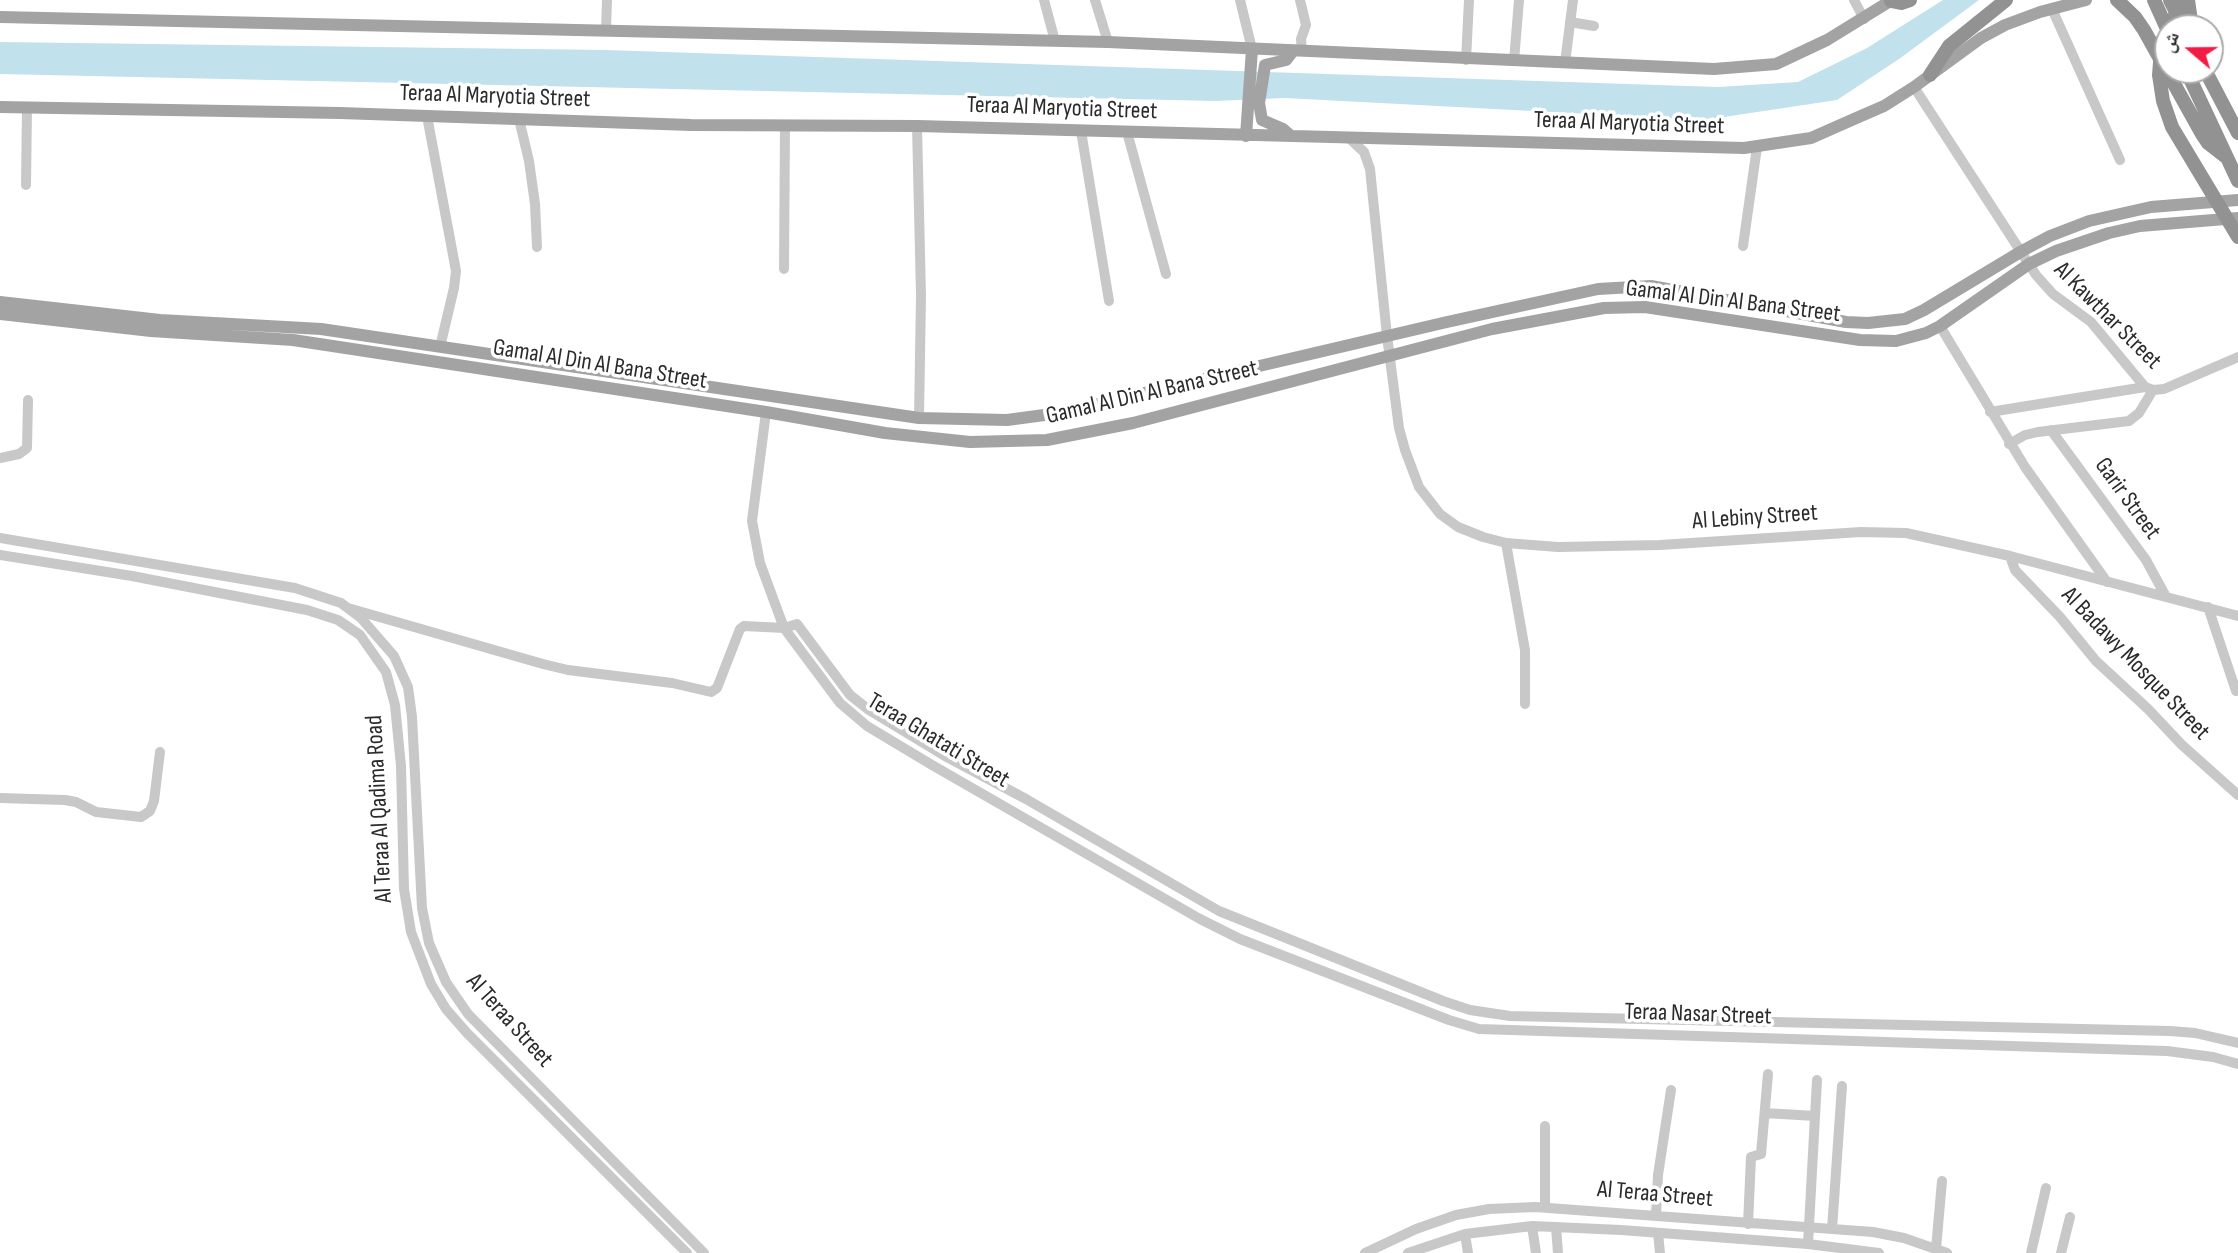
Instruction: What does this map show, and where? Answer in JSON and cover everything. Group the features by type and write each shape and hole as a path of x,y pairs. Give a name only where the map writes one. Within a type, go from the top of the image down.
{"highway":[{"path":"1892,0 1901,3 1910,0"},
{"path":"2116,0 2135,17 2144,30 2202,135 2226,157"},
{"path":"1930,75 1949,46 2005,1"},
{"path":"2161,84 2172,127 2238,237"},
{"path":"2192,84 2238,181"},
{"path":"2212,84 2238,133"}],"main road":[{"path":"0,17 1108,42 1714,69 1776,64 1864,19 1874,5 1892,0"},
{"name":"Teraa Al Maryotia Street","path":"0,107 917,126 1709,149 1757,147 1811,138 1884,106 1982,38 2006,25 2086,0"},
{"path":"1252,49 1259,116 1291,136"},
{"path":"1256,69 1286,60 1297,51"},
{"path":"1246,136 1256,69"},
{"name":"Gamal Al Din Al Bana Street","path":"0,302 160,320 320,329 919,418 1007,420 1059,413 1598,289 1651,286 1846,322 1868,323 1905,319 2022,251 2089,220 2151,207 2238,200"},
{"name":"Gamal Al Din Al Bana Street","path":"0,314 151,331 293,340 766,412 885,433 970,442 1047,440 1133,423 1492,330 1583,311 1622,306 1674,310 1872,341 1896,341 1926,333 1940,326 2029,264 2056,251 2109,233 2140,226 2238,218"},
{"path":"2050,236 2056,251"}],"street":[{"path":"606,29 607,0"},
{"path":"1044,0 1055,41"},
{"path":"1095,0 1108,42"},
{"path":"1240,0 1252,49"},
{"path":"1297,51 1306,24 1300,0"},
{"path":"1466,60 1469,0"},
{"path":"1514,61 1519,0"},
{"path":"1565,62 1573,0"},
{"path":"1854,0 1864,19"},
{"path":"2052,9 2120,160"},
{"path":"1570,22 1594,26"},
{"name":"Al Kawthar Street","path":"1914,87 2029,264 2053,294 2091,322 2149,388 2164,389 2238,357"},
{"path":"26,185 27,108"},
{"path":"427,116 456,271 440,346"},
{"path":"519,119 529,161 537,247"},
{"path":"784,269 785,125"},
{"path":"917,126 921,295 919,418"},
{"path":"1081,131 1109,300"},
{"path":"1127,132 1166,274"},
{"name":"Al Lebiny Street","path":"1348,137 1364,152 1370,169 1399,428 1419,487 1440,514 1458,527 1506,543 1558,547 1880,532 1933,537 2238,616"},
{"path":"1743,246 1757,147"},
{"path":"1940,326 2009,443 2108,582"},
{"path":"1990,412 2149,388"},
{"name":"Garir Street","path":"2009,443 2025,435 2051,430 2129,421 2139,413 2149,388"},
{"path":"0,458 19,454 27,449 28,400"},
{"name":"Teraa Ghatati Street","path":"766,412 752,527 761,563 784,628 840,703 867,726 1181,907"},
{"name":"Garir Street","path":"2051,430 2146,560 2165,595"},
{"path":"0,538 295,588 318,594 348,608 542,664 568,670 672,683 711,692 717,688 740,629 744,626 784,628"},
{"path":"1506,543 1525,650 1525,705"},
{"name":"Al Teraa Al Qadima Road","path":"0,555 193,587 307,610 338,620 360,635 386,672 395,705 400,752 404,889 411,932 431,984 446,1009 467,1033 687,1253"},
{"name":"Al Badawy Mosque Street","path":"2010,555 2015,570 2060,617 2096,661 2148,709 2182,746 2238,795"},
{"path":"2208,607 2236,691"},
{"name":"Al Teraa Street","path":"348,608 379,638 402,672 410,698 422,908 429,943 446,982 468,1014 704,1253"},
{"name":"Teraa Ghatati Street","path":"784,628 798,625 838,680 869,710 1188,894"},
{"path":"0,798 65,800 76,802 96,813 141,817 150,811 154,802 160,752"},
{"path":"400,752 413,752"},
{"name":"Teraa Nasar Street","path":"1188,894 1234,918 1443,1001 1496,1015 2169,1031 2195,1033 2238,1043"},
{"name":"Teraa Nasar Street","path":"1181,907 1240,939 1449,1020 1479,1029 2166,1051 2213,1057 2238,1064"},
{"path":"1298,962 1305,946"},
{"path":"1748,1224 1751,1157 1761,1154 1768,1074"},
{"path":"1801,1247 1809,1227 1817,1080"},
{"path":"1832,1229 1842,1086"},
{"path":"1656,1216 1658,1175 1671,1090"},
{"path":"1765,1113 1815,1116"},
{"path":"1545,1126 1545,1207"},
{"path":"1936,1249 1942,1181"},
{"path":"2031,1253 2046,1188"},
{"name":"Al Teraa Street","path":"1365,1253 1416,1229 1456,1215 1489,1209 1545,1207 1883,1234 1947,1253"},
{"path":"2061,1253 2070,1217"},
{"path":"1532,1226 1536,1253"},
{"name":"Al Teraa Street","path":"1408,1253 1465,1234 1532,1226 1658,1233 1879,1253"},
{"path":"1556,1227 1558,1253"},
{"path":"1658,1233 1660,1253"},
{"path":"1465,1234 1468,1253"}],"water":[{"path":"1943,0 1979,0 1899,59 1837,100 1704,120 1285,98 1215,101 0,74 0,42 606,50 1718,87 1798,82 1867,48"}]}
